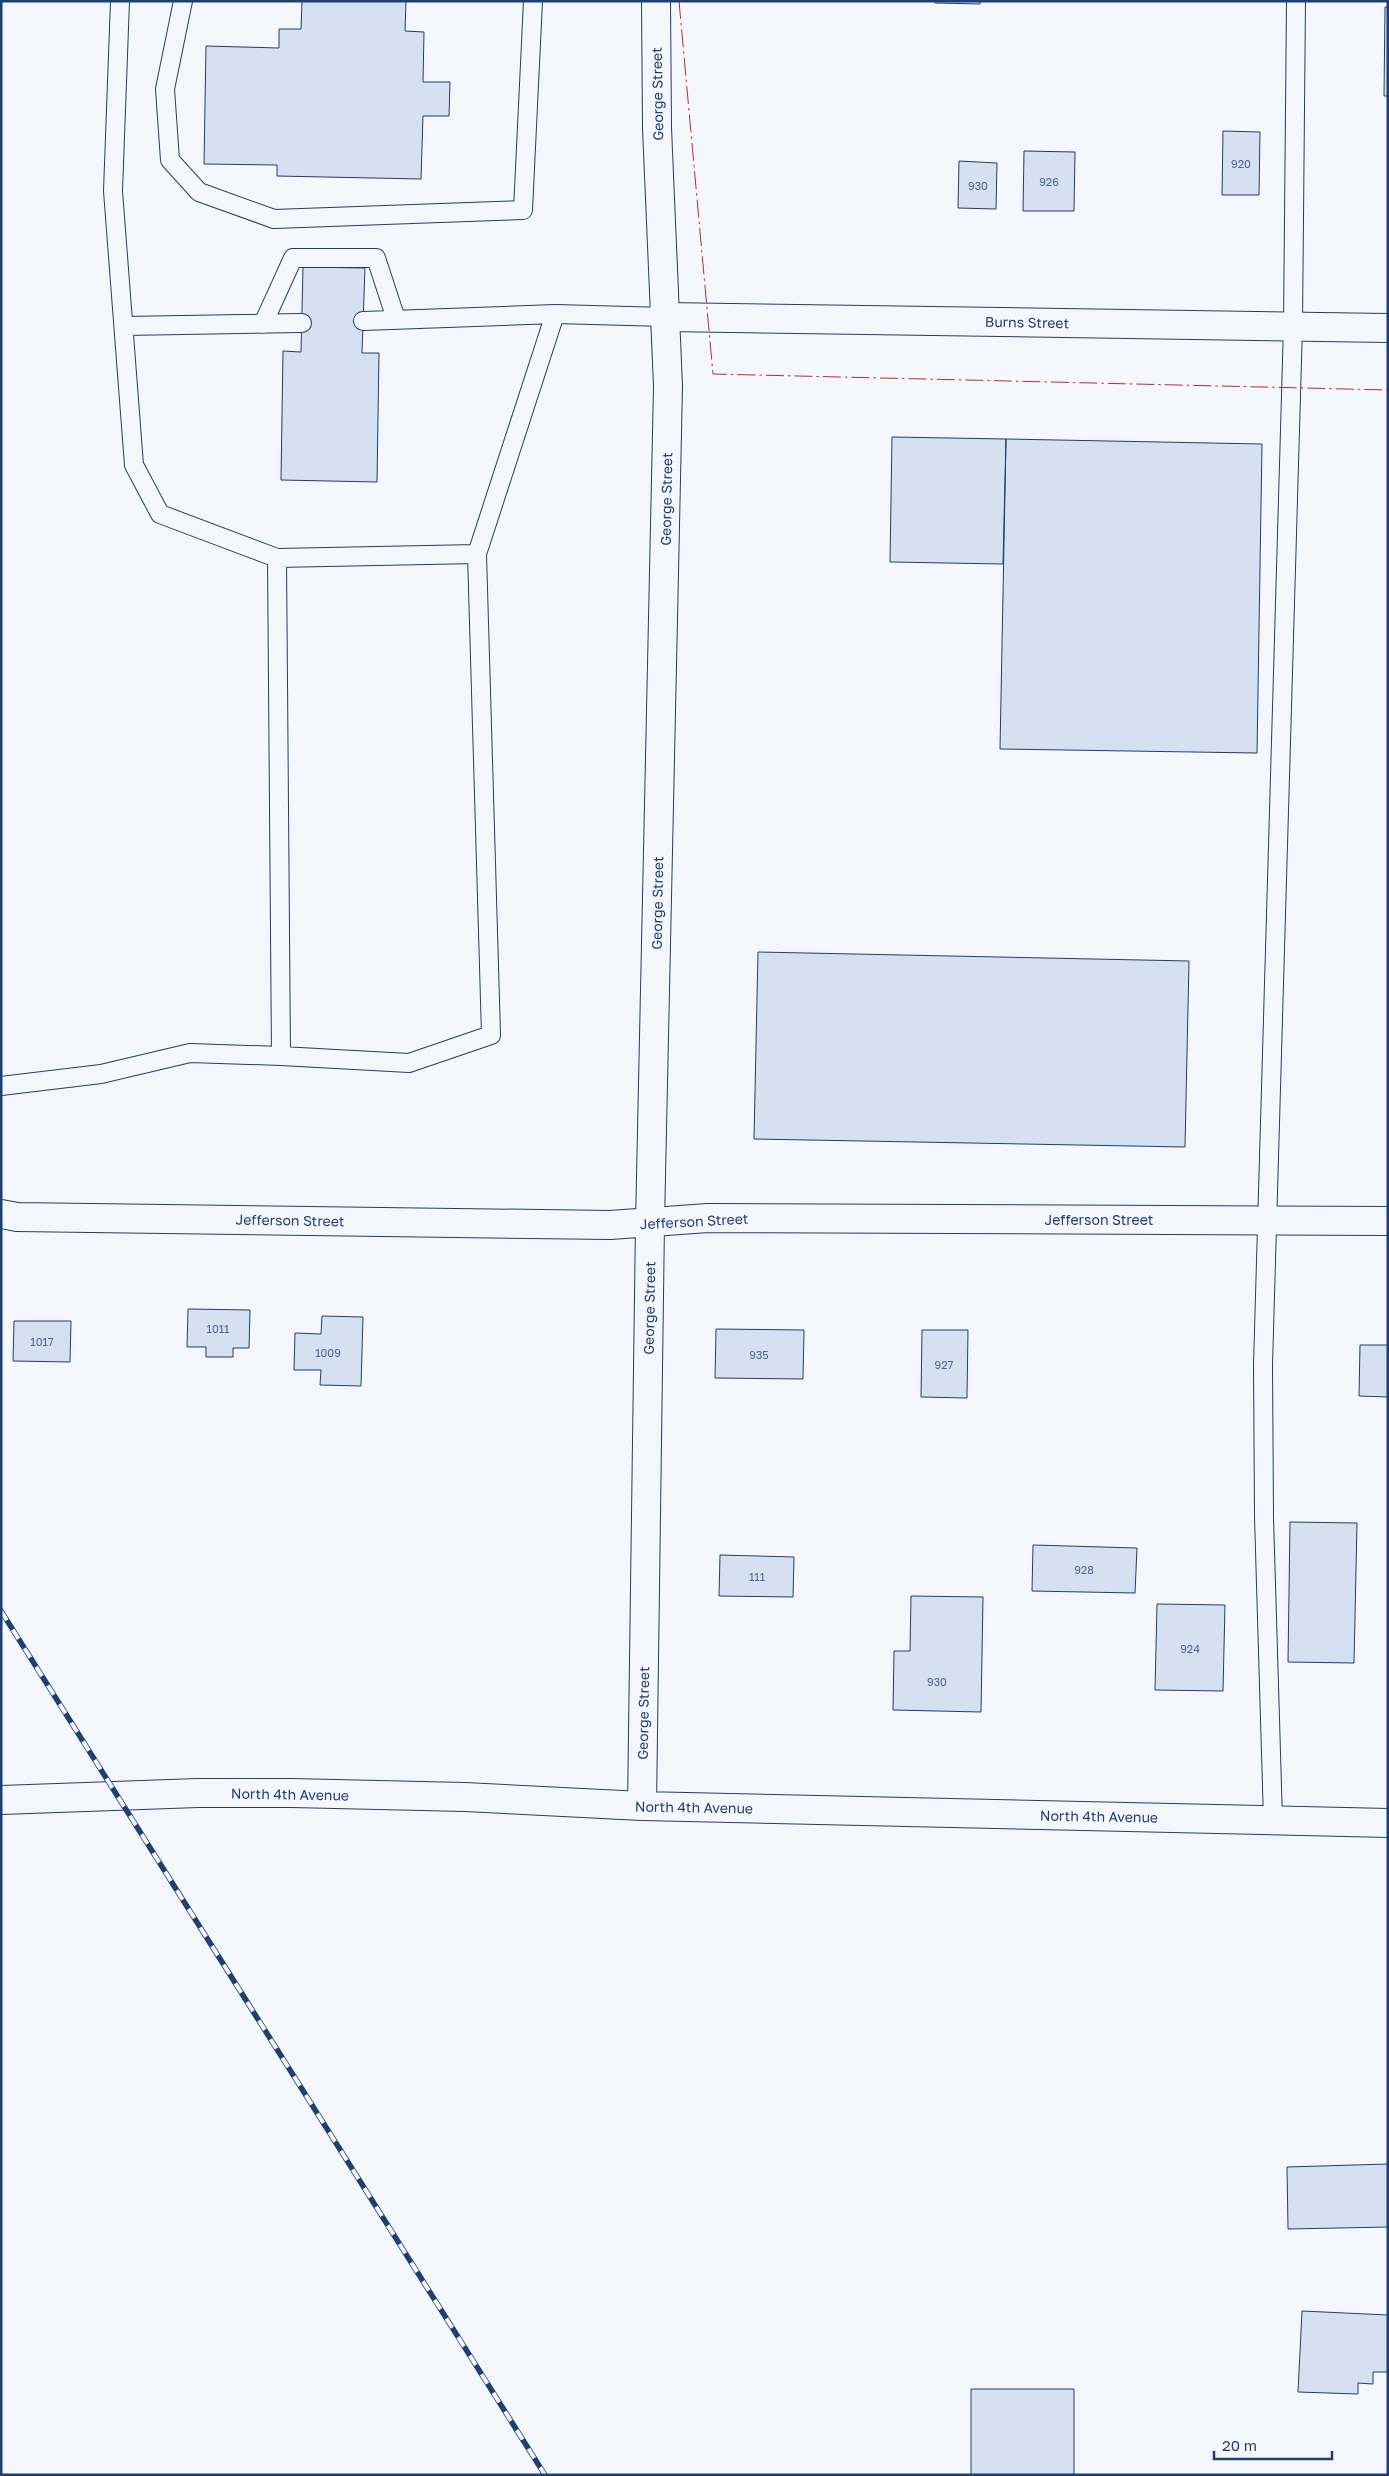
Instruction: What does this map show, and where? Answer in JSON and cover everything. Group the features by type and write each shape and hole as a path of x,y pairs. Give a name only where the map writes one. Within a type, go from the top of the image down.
{"street":[{"name":"George Street","path":"642,1806 650,1223 668,386 657,128 656,1"},
{"name":"Burns Street","path":"666,317 1388,328"},
{"name":"Jefferson Street","path":"1,1214 17,1217 551,1224 650,1223 708,1218 1388,1221"},
{"name":"North 4th Avenue","path":"1,1800 198,1793 292,1793 465,1797 642,1806 1388,1822"}],"lane":[{"path":"120,1 113,191 134,465 160,514 278,558 478,554"},
{"path":"183,1 164,89 170,160 199,192 274,219 522,210 533,1"},
{"path":"1273,1820 1264,1508 1263,1364 1293,326 1296,1"},
{"path":"263,324 293,258 376,258 396,319"},
{"path":"363,320 555,314 666,317"},
{"path":"1,1086 101,1074 190,1054 281,1056 409,1063 491,1035 478,554 555,314"},
{"path":"124,326 302,323"},
{"path":"278,558 281,1056"}],"building":[{"path":"302,1 406,1 405,31 424,32 423,82 450,82 449,116 423,116 421,179 277,176 277,165 204,164 206,46 279,48 279,29 301,29"},
{"path":"935,1 980,1 980,4 935,3"},
{"path":"1385,7 1388,7 1388,96 1384,96"},
{"path":"1223,131 1260,132 1259,195 1222,195"},
{"path":"1024,151 1075,152 1074,211 1023,211"},
{"path":"959,161 997,163 996,209 958,208"},
{"path":"303,267 365,268 362,353 379,353 377,482 281,480 283,351 301,352"},
{"path":"892,437 1006,439 1003,564 890,562"},
{"path":"1006,439 1262,444 1257,753 1000,749"},
{"path":"758,952 1189,961 1185,1147 754,1139"},
{"path":"188,1309 250,1310 249,1348 233,1348 233,1357 206,1357 206,1347 187,1347"},
{"path":"322,1316 363,1317 361,1386 320,1385 321,1370 294,1370 295,1333 321,1334"},
{"path":"14,1321 71,1321 70,1362 13,1361"},
{"path":"716,1329 804,1330 803,1379 715,1378"},
{"path":"922,1330 968,1330 967,1398 921,1397"},
{"path":"1360,1345 1388,1345 1388,1397 1359,1396"},
{"path":"1290,1522 1357,1523 1354,1663 1288,1662"},
{"path":"1033,1545 1137,1548 1135,1593 1032,1591"},
{"path":"720,1555 794,1557 793,1597 719,1596"},
{"path":"911,1596 983,1597 981,1712 893,1710 894,1651 910,1651"},
{"path":"1157,1604 1225,1605 1223,1691 1155,1690"},
{"path":"1388,2164 1388,2227 1288,2229 1287,2167"},
{"path":"1302,2311 1388,2315 1388,2372 1373,2372 1373,2384 1358,2383 1358,2394 1298,2392"},
{"path":"971,2389 1074,2389 1074,2475 971,2475"}],"railway":[{"path":"1,1611 545,2475"}],"power":[{"path":"679,1 713,374 1388,390"}]}
